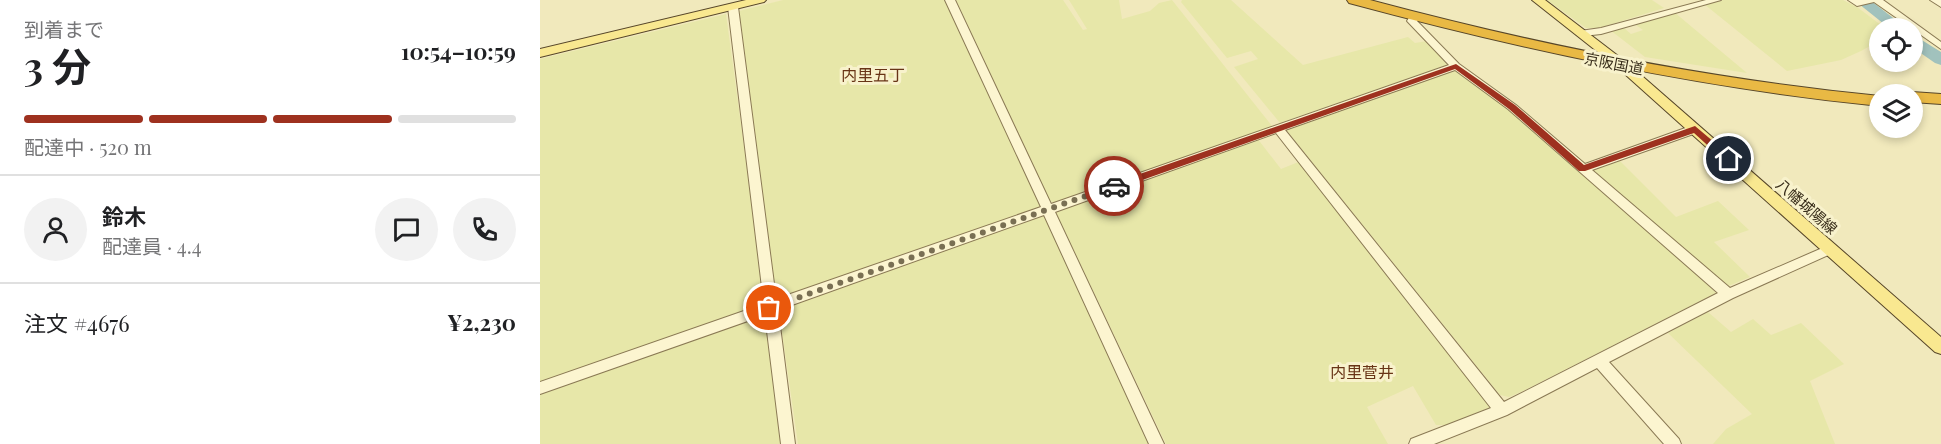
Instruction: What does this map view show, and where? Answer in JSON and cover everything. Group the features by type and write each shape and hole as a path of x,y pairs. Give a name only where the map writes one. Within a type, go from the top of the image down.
{"highway":[{"name":"京阪国道","path":"1354,0 1414,16 1618,61 1731,83 1869,100"},
{"name":"京阪国道","path":"1377,0 1618,61 1780,84 1869,92"},
{"path":"1923,98 1941,99"},
{"path":"1923,104 1941,105"}],"main road":[{"path":"540,53 760,0"},
{"name":"八幡城陽線","path":"1538,0 1618,61 1941,347"}],"street":[{"path":"950,0 1156,444"},
{"path":"1583,33 1601,31 1716,0"},
{"path":"1853,0 1857,3 1875,0 1941,46"},
{"path":"1935,0 1941,4"},
{"path":"733,7 769,308 788,444"},
{"path":"1414,16 1412,21 1456,66 1512,107 1728,294"},
{"path":"540,388 1456,66"},
{"path":"1278,129 1502,410"},
{"path":"1582,168 1695,129"},
{"path":"1416,444 1502,410 1728,294 1831,249"},
{"path":"1599,361 1674,444"}],"green space":[{"path":"783,0 947,0 1041,206 1038,210 783,298 775,294 735,12"},
{"path":"956,0 1063,0 1083,30 1087,29 1069,0 1119,0 1122,19 1150,11 1159,3 1172,0 1272,126 1055,203 1050,201"},
{"path":"1182,0 1231,0 1303,65 1408,37 1415,43 1427,41 1451,64 1280,123 1234,67 1258,59 1251,51 1227,58 1181,2"},
{"path":"1547,0 1652,0 1664,8 1599,28 1586,28"},
{"path":"1723,0 1843,0 1872,18 1869,18 1869,47 1841,60 1787,71 1704,4"},
{"path":"1674,12 1747,73 1645,57 1610,30 1624,28 1631,34 1643,30 1633,23"},
{"path":"726,14 765,301 760,307 540,384 540,59"},
{"path":"1454,69 1506,106 1685,262 1716,293 1523,391 1509,397 1500,395 1286,130"},
{"path":"1257,138 1281,169 1301,161 1491,407 1447,425 1436,425 1413,386 1367,407 1388,444 1166,444 1056,213 1058,208"},
{"path":"1619,160 1676,217 1718,201 1749,230 1714,242 1750,277 1726,287 1595,176 1592,169"},
{"path":"1041,215 1047,216 1152,444 798,444 779,311 785,305"},
{"path":"1708,312 1731,332 1753,319 1771,335 1801,323 1844,364 1810,381 1835,444 1713,444 1726,429 1752,414 1668,333"},
{"path":"761,314 767,314 784,444 540,444 540,392"}],"waterway":[{"path":"1861,0 1885,18"},
{"path":"1923,47 1941,60"}],"way so far":[{"path":"769,308 1114,186"}],"district":[{"name":"内里五丁","path":"873,74"},
{"name":"内里菅井","path":"1362,371"}],"route":[{"path":"1114,186 1456,66 1512,107 1582,168 1695,129 1729,159"}]}
